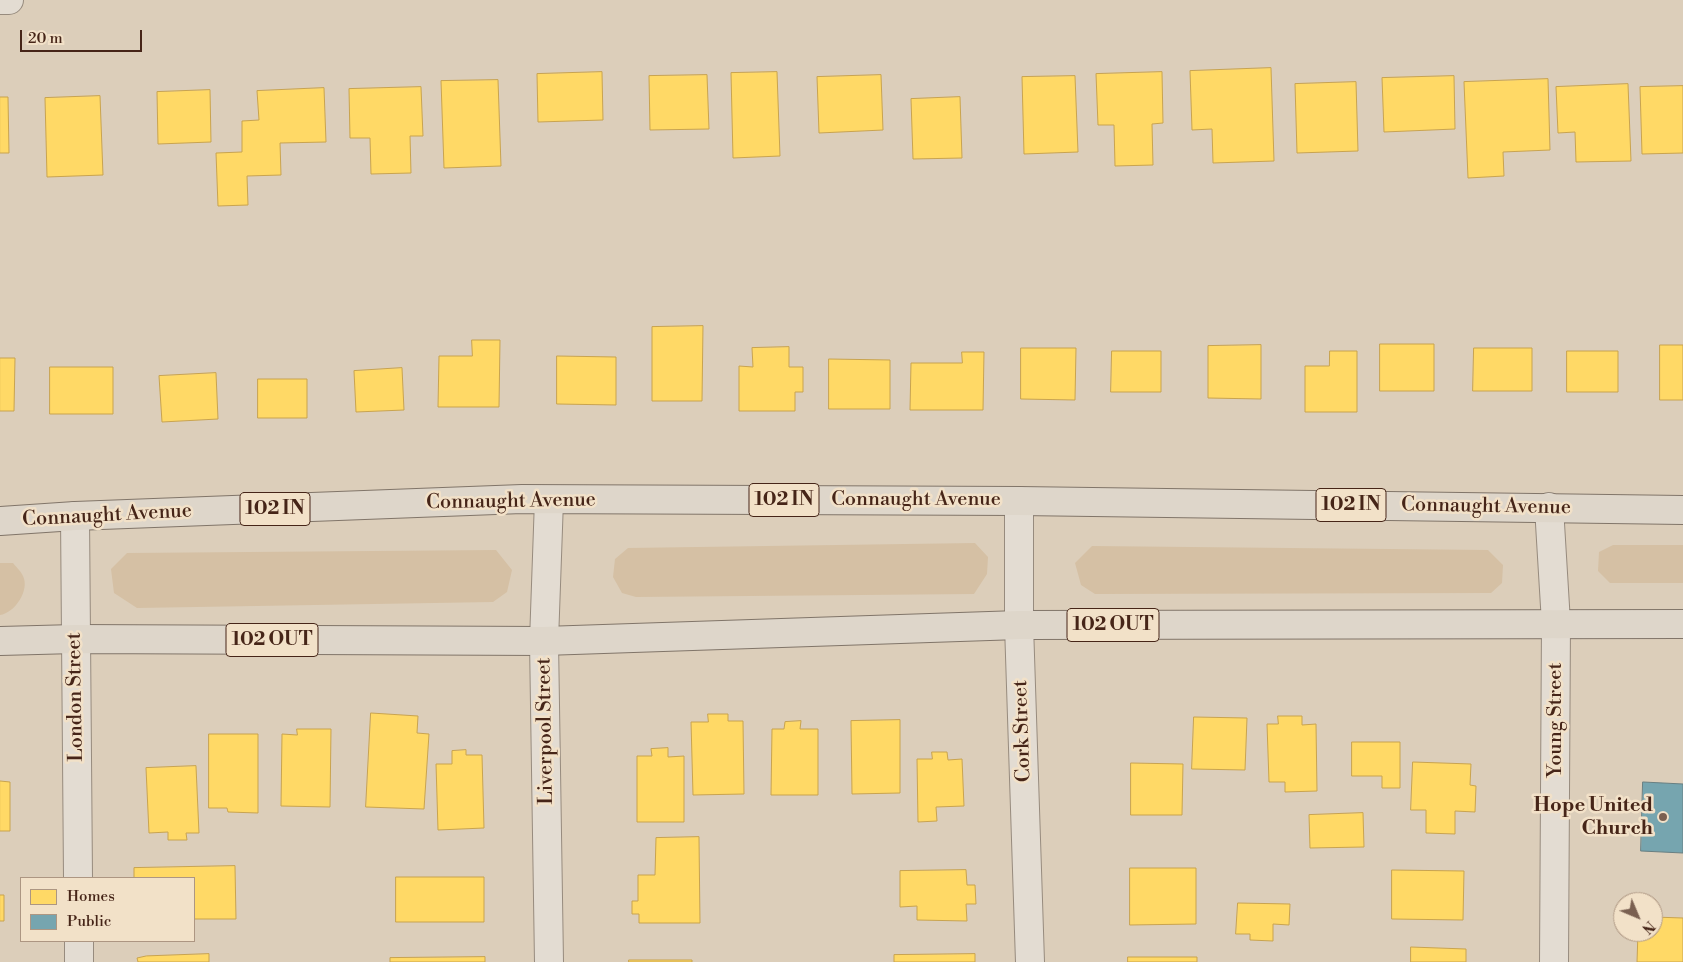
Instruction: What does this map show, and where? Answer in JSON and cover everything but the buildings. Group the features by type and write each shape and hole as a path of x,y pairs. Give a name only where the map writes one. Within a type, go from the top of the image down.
{"main road":[{"name":"Connaught Avenue","path":"0,521 75,516 549,500 1018,501 1683,510"},
{"name":"102 OUT","path":"0,641 75,639 544,641 1019,625 1683,624"}],"street":[{"path":"0,0 8,0"},
{"name":"Liverpool Street","path":"549,500 544,641 549,962"},
{"name":"Cork Street","path":"1018,501 1019,625 1030,962"},
{"name":"Young Street","path":"1549,507 1556,623 1554,962"},
{"name":"London Street","path":"75,516 78,877"},
{"path":"79,942 79,962"}],"shaded area":[{"path":"975,543 988,557 987,574 974,594 636,597 622,593 613,577 615,559 628,548"},
{"path":"1613,545 1683,545 1683,583 1610,583 1598,571 1599,552"},
{"path":"1092,546 1488,550 1503,565 1502,583 1491,593 1095,594 1081,585 1075,563"},
{"path":"496,550 512,570 507,592 493,602 137,608 114,593 111,569 127,553"},
{"path":"0,563 13,563 22,574 25,582 20,600 11,610 0,615"}],"place":[{"name":"Hope United Church","path":"1663,817"}]}
